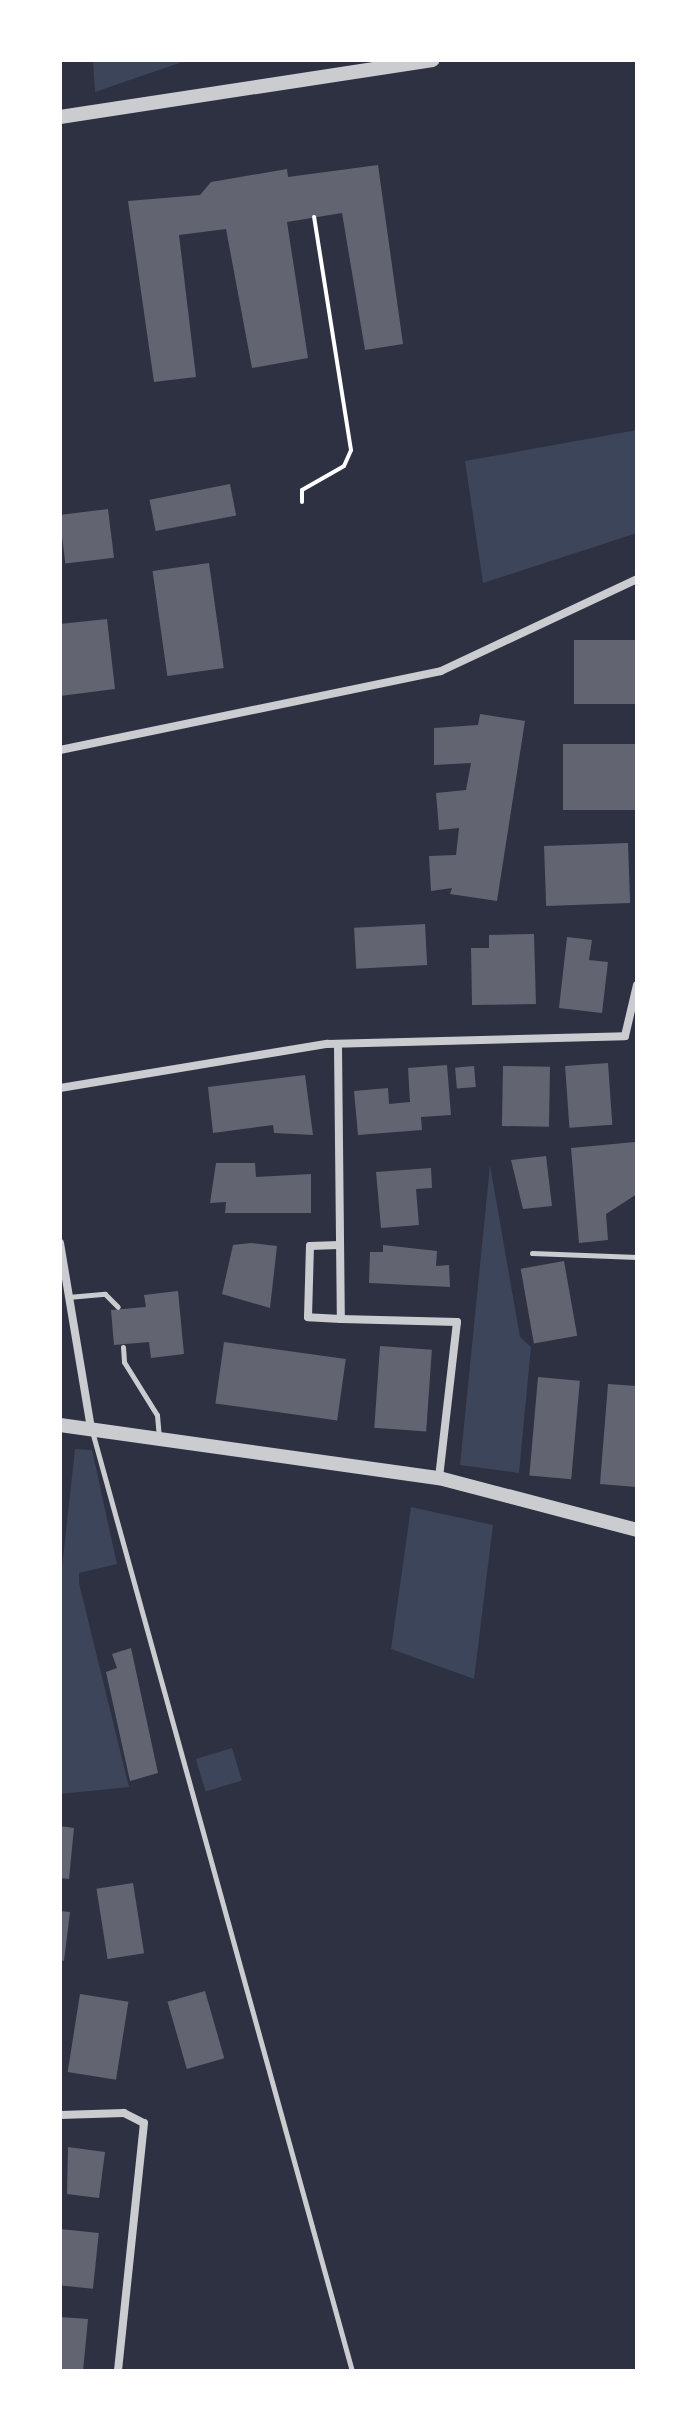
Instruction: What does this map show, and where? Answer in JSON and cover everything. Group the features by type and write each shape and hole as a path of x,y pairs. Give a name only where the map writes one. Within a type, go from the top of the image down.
{"street":[{"path":"60,117 433,60"},
{"path":"60,750 441,671 637,579"},
{"path":"60,1088 260,1051 625,1036 637,985"},
{"path":"338,1047 341,1319"},
{"path":"60,1243 91,1428"},
{"path":"339,1245 310,1246 305,1309 308,1317 457,1322 439,1478"},
{"path":"60,1425 439,1478 637,1530"},
{"path":"60,2115 124,2113 144,2123 118,2371"}],"lane":[{"path":"532,1253 637,1257"},
{"path":"68,1297 105,1294 118,1307"},
{"path":"123,1347 124,1362 157,1415 159,1439"},
{"path":"91,1428 352,2371"}],"path":[{"path":"302,502 302,490 344,466 351,450 314,217"}],"shaded area":[{"path":"93,60 188,60 95,92"},
{"path":"637,430 637,533 483,583 465,461"},
{"path":"490,1165 520,1337 531,1347 519,1473 460,1465"},
{"path":"75,1449 92,1450 117,1564 79,1573 79,1583 129,1787 60,1794 60,1585"},
{"path":"411,1507 493,1525 474,1679 391,1649"},
{"path":"232,1748 242,1781 206,1792 196,1759"}],"building":[{"path":"378,165 403,344 365,350 342,213 287,222 308,358 252,368 226,229 179,235 196,377 154,382 128,201 200,195 211,182 287,169 288,177"},
{"path":"230,484 236,515 156,531 150,500"},
{"path":"108,509 114,558 65,564 60,515"},
{"path":"209,563 224,668 167,676 153,571"},
{"path":"107,619 115,689 60,696 60,624"},
{"path":"574,640 637,640 637,704 574,704"},
{"path":"480,714 525,721 497,901 450,894 452,888 431,891 429,856 456,855 459,828 439,830 436,793 466,790 471,763 434,765 434,728 478,725"},
{"path":"563,744 637,744 637,810 563,810"},
{"path":"628,843 630,903 546,906 544,846"},
{"path":"425,924 427,965 356,969 354,928"},
{"path":"534,934 536,1004 472,1005 471,948 489,948 489,935"},
{"path":"567,937 592,940 589,960 608,962 602,1013 559,1008"},
{"path":"608,1063 612,1125 569,1128 565,1066"},
{"path":"447,1065 451,1115 421,1117 422,1130 358,1135 354,1091 388,1088 389,1104 410,1102 408,1068"},
{"path":"474,1066 476,1087 457,1089 455,1068"},
{"path":"503,1066 550,1067 549,1127 502,1126"},
{"path":"305,1075 313,1135 274,1133 273,1125 213,1133 208,1087"},
{"path":"635,1142 637,1194 606,1214 608,1240 579,1243 571,1148"},
{"path":"546,1156 552,1206 523,1209 511,1160"},
{"path":"216,1163 255,1163 256,1177 311,1174 311,1213 225,1213 226,1202 210,1203"},
{"path":"431,1168 432,1188 416,1189 419,1225 381,1228 376,1172"},
{"path":"251,1243 277,1246 270,1308 222,1294 233,1245"},
{"path":"383,1245 437,1251 436,1266 449,1265 450,1287 369,1283 370,1252 383,1252"},
{"path":"564,1261 577,1336 534,1343 521,1269"},
{"path":"178,1291 184,1354 151,1358 149,1342 114,1345 111,1310 146,1307 144,1295"},
{"path":"224,1342 346,1359 337,1421 215,1403"},
{"path":"380,1346 432,1350 426,1431 374,1428"},
{"path":"538,1377 580,1381 571,1479 529,1476"},
{"path":"608,1384 637,1386 636,1487 600,1484"},
{"path":"131,1648 158,1773 130,1781 106,1672 117,1668 112,1654"},
{"path":"60,1826 74,1828 69,1879 60,1878"},
{"path":"133,1883 144,1953 108,1959 96,1889"},
{"path":"60,1911 70,1912 64,1961 60,1960"},
{"path":"205,1991 224,2058 187,2069 168,2002"},
{"path":"80,1994 128,2002 116,2080 68,2072"},
{"path":"68,2147 105,2152 99,2198 67,2194"},
{"path":"60,2229 99,2233 93,2289 60,2285"},
{"path":"60,2317 88,2319 83,2371 60,2371"}]}
